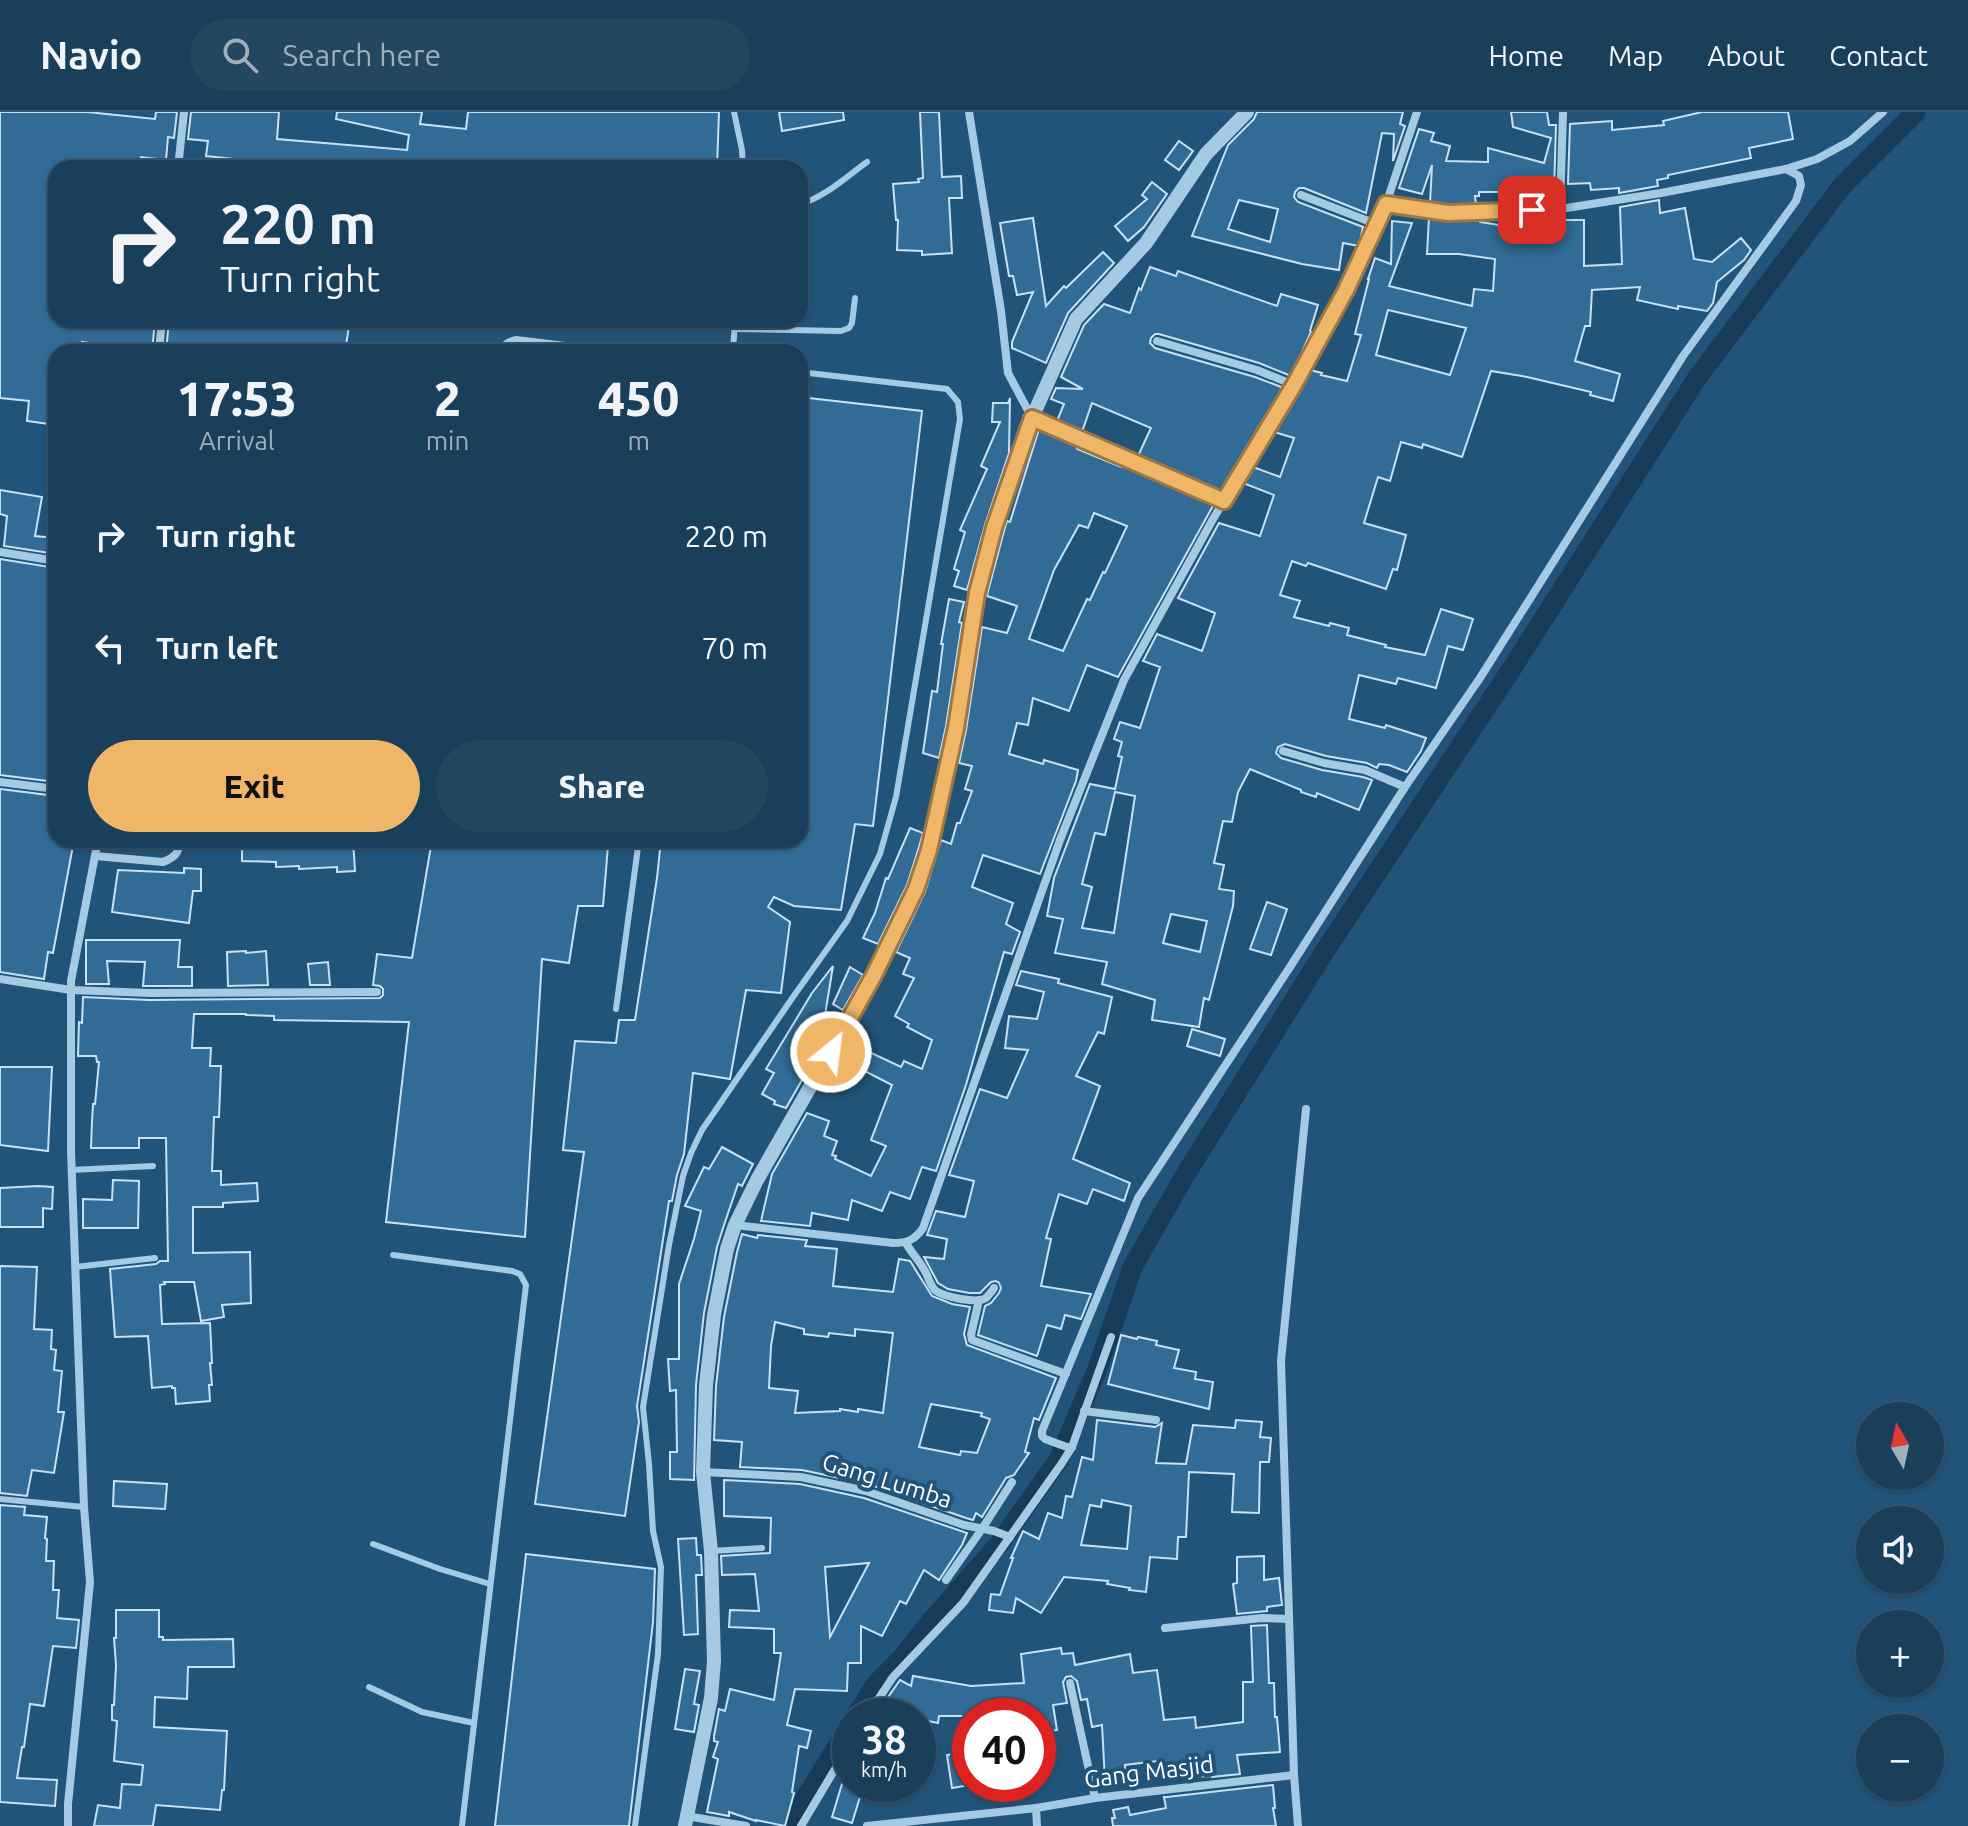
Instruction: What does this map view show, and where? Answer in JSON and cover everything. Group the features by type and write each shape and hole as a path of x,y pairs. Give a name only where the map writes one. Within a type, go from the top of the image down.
{"street":[{"path":"179,160 184,112"},
{"path":"969,112 1008,373 1032,418 1224,501"},
{"path":"746,1826 686,1821 711,1698 714,1661 711,1551 703,1472 706,1385 714,1315 727,1249 757,1180 874,975 916,889 929,850 956,728 977,593 994,528 1032,418 1076,319 1146,243 1206,154 1247,112"},
{"path":"735,1225 893,1243 906,1243 923,1228 1060,840 1124,680 1346,290 1386,204 1417,112"},
{"path":"1560,209 1563,112"},
{"path":"1386,204 1448,213 1560,209 1661,193 1786,169 1817,159 1850,141 1883,112"},
{"path":"1069,1447 1045,1439 1042,1431 1138,1198 1405,787 1480,678 1683,356 1796,201 1801,185 1799,176 1786,169"},
{"path":"1301,195 1376,224"},
{"path":"1157,341 1257,370 1294,385"},
{"path":"0,552 48,560"},
{"path":"1283,751 1324,763 1365,770 1405,787"},
{"path":"0,782 48,788"},
{"path":"68,1826 90,1582 84,1507 71,1170 71,981 96,848"},
{"path":"95,856 163,862 178,854 179,848"},
{"path":"0,979 71,990 149,993 377,992"},
{"path":"1298,1826 1281,1361 1306,1109"},
{"path":"906,1243 936,1291 979,1300 986,1298 994,1288"},
{"path":"979,1300 972,1340 1066,1374"},
{"path":"879,1698 893,1677 963,1603 1069,1447 1111,1337"},
{"path":"1084,1411 1156,1420"},
{"name":"Gang Lumba","path":"703,1472 801,1477 866,1491 1008,1537"},
{"path":"946,1580 1012,1482"},
{"path":"1165,1628 1262,1618 1289,1619"},
{"path":"1070,1683 1095,1798"},
{"path":"801,1826 832,1774"},
{"name":"Gang Masjid","path":"867,1826 1294,1775"},
{"path":"1036,1808 1037,1826"}],"lane":[{"path":"734,112 743,160"},
{"path":"808,202 867,162"},
{"path":"733,344 734,329 841,331 849,328 855,298"},
{"path":"505,344 516,339 556,344"},
{"path":"635,1826 658,1654 661,1567 653,1531 643,1407 683,1176 702,1130 847,921 880,854 896,797 960,419 958,402 947,389 808,373"},
{"path":"616,1009 638,848"},
{"path":"71,1170 153,1166"},
{"path":"393,1255 512,1271 520,1274 526,1285 462,1826"},
{"path":"75,1267 155,1258"},
{"path":"0,1499 84,1507"},
{"path":"373,1544 490,1584"},
{"path":"711,1551 762,1548"},
{"path":"369,1687 422,1712 474,1723"}],"building":[{"path":"0,112 87,112 155,119 156,112 177,112 174,138 168,137 166,160 141,157 141,160 48,160 48,328 154,328 153,344 48,344 48,424 27,421 29,401 0,398"},
{"path":"191,112 279,112 277,139 407,150 409,135 336,119 337,112 422,112 420,124 466,129 468,112 719,112 717,160 233,160 206,156 208,141 188,139"},
{"path":"779,112 843,112 844,120 782,131"},
{"path":"920,112 939,112 942,177 961,176 962,198 949,198 952,253 922,255 922,251 897,250 898,220 893,184 919,182 918,179 923,178"},
{"path":"1257,112 1403,112 1400,124 1405,126 1393,161 1394,134 1382,133 1366,213 1304,188 1295,192 1298,202 1363,227 1359,246 1343,243 1339,270 1302,264 1192,236 1228,145","holes":["1239,200 1278,209 1270,242 1228,229"]},
{"path":"1511,112 1547,112 1549,125 1556,125 1554,192 1479,192 1479,196 1475,196 1476,205 1430,203 1432,165 1422,194 1399,188 1419,129 1434,133 1431,141 1450,146 1446,161 1488,162 1488,148 1544,163 1551,138 1513,127"},
{"path":"1702,112 1788,112 1793,139 1749,148 1751,158 1668,175 1668,178 1657,180 1658,186 1619,193 1619,188 1591,190 1590,183 1568,184 1570,124 1612,121 1612,130 1664,125 1663,121"},
{"path":"1179,141 1193,151 1179,170 1165,160"},
{"path":"1152,182 1167,194 1144,227 1128,241 1115,226 1147,199 1142,195"},
{"path":"1659,200 1660,213 1685,208 1694,259 1712,262 1741,238 1751,250 1744,260 1717,282 1713,303 1707,311 1678,306 1678,309 1637,300 1640,287 1592,290 1590,326 1585,326 1575,361 1620,374 1613,401 1590,395 1591,392 1491,371 1462,457 1423,444 1422,448 1401,442 1390,481 1378,477 1364,523 1406,535 1397,570 1393,569 1386,589 1308,563 1306,566 1292,561 1280,595 1300,601 1294,617 1349,628 1347,635 1425,655 1441,609 1473,619 1463,650 1448,646 1436,688 1398,678 1396,684 1359,675 1349,719 1385,728 1386,725 1426,738 1407,772 1389,765 1379,764 1377,768 1285,744 1278,747 1276,753 1281,758 1372,780 1359,810 1317,793 1316,797 1301,792 1250,769 1238,792 1232,822 1223,821 1214,863 1224,865 1219,889 1234,891 1233,906 1209,1000 1204,998 1199,1027 1152,1020 1155,1000 1102,984 1107,962 1055,953 1063,919 1047,916 1054,878 1090,784 1115,789 1122,742 1114,739 1120,722 1140,728 1160,667 1143,661 1157,634 1202,651 1215,613 1178,598 1219,523 1260,536 1274,495 1243,483 1253,467 1280,477 1294,438 1274,432 1310,370 1347,381 1361,335 1355,334 1375,258 1391,264 1392,221 1412,223 1389,286 1472,306 1474,289 1493,291 1495,259 1427,254 1429,217 1476,219 1518,228 1518,223 1538,223 1538,220 1584,220 1584,266 1622,264 1620,207","holes":["1388,310 1466,328 1450,375 1376,355","1115,792 1135,796 1114,933 1082,928 1092,887 1082,884 1095,833 1105,835","1171,914 1207,921 1200,952 1163,943"]},
{"path":"1033,218 1046,306 1103,252 1114,263 1068,313 1046,363 1012,348 1033,292 1017,295 1013,276 1009,276 1000,223"},
{"path":"1150,267 1176,276 1178,271 1277,306 1281,294 1318,305 1311,332 1291,376 1259,363 1159,334 1151,338 1150,343 1155,348 1284,388 1221,492 1138,456 1151,428 1092,403 1082,432 1057,421 1064,404 1051,399 1056,388 1083,389 1061,377 1084,325 1104,304 1130,313"},
{"path":"168,328 349,328 346,344 167,344"},
{"path":"808,398 922,411 873,826 855,824 841,910 794,906 774,897 768,907 790,922 781,993 746,990 730,1079 693,1073 684,1154 672,1201 669,1201 637,1406 639,1422 625,1516 535,1504 584,1152 563,1150 575,1041 616,1043 619,1020 635,1020 660,848 808,848"},
{"path":"1010,398 1009,453 967,590 954,586 959,571 954,569 965,532 960,530 987,469 981,466 1000,422 992,422 993,403 1008,403"},
{"path":"1039,429 1078,445 1077,449 1121,467 1122,464 1214,504 1118,677 1087,665 1069,711 1033,698 1028,725 1017,723 1009,754 1078,770 1040,874 983,855 972,887 1013,903 1006,924 1020,932 1012,954 1004,952 966,1085 936,1171 922,1167 910,1199 890,1192 882,1211 852,1200 848,1220 812,1213 810,1226 761,1221 772,1174 807,1113 829,1121 824,1136 837,1141 832,1155 836,1156 835,1159 871,1176 886,1146 871,1140 892,1085 853,1065 861,1048 901,1067 904,1061 922,1069 932,1040 907,1027 909,1024 895,1016 914,978 903,974 910,958 896,952 925,892 941,840 951,844 972,791 965,789 972,766 959,763 982,627 1007,633 1017,606 987,596 1007,521 1010,522","holes":["1094,513 1127,526 1063,651 1029,639 1054,570 1079,525 1088,528"]},
{"path":"0,490 42,497 35,536 48,537 48,553 4,546 7,516 0,514"},
{"path":"0,559 48,567 48,781 0,775"},
{"path":"949,599 964,602 939,758 923,753 932,691 937,692"},
{"path":"0,789 48,795 48,848 73,848 53,953 48,952 44,979 0,972"},
{"path":"910,828 923,833 907,885 878,944 863,938 886,878"},
{"path":"242,848 354,848 355,871 337,872 337,867 276,867 276,862 242,861"},
{"path":"431,848 608,848 603,906 578,906 569,963 542,959 525,1237 386,1222 409,1022 274,1020 274,1016 194,1014 192,1048 211,1048 210,1066 221,1066 219,1117 214,1117 212,1171 221,1171 221,1185 257,1183 258,1201 223,1203 223,1207 193,1207 193,1253 250,1252 251,1303 222,1305 224,1317 201,1321 194,1282 164,1282 160,1285 162,1324 210,1323 210,1401 176,1404 175,1388 172,1386 152,1388 148,1336 115,1337 110,1269 168,1261 166,1138 139,1138 139,1148 91,1148 99,1062 96,1056 78,1056 83,997 149,1000 380,998 383,989 373,985 377,954 412,958"},
{"path":"184,868 201,869 201,891 193,891 189,923 112,912 118,870 184,873"},
{"path":"1267,902 1287,909 1271,955 1250,949"},
{"path":"86,940 180,940 178,967 192,967 192,986 143,986 145,962 107,961 109,984 86,984"},
{"path":"266,951 268,985 228,986 227,952"},
{"path":"328,962 330,985 310,985 308,964"},
{"path":"833,966 824,1021 834,1024 786,1108 774,1104 775,1101 762,1094 774,1073 766,1069 812,993"},
{"path":"850,967 863,975 843,1010 833,1004"},
{"path":"1021,971 1059,979 1058,983 1112,997 1104,1034 1098,1032 1076,1076 1100,1086 1073,1159 1130,1183 1124,1201 1093,1189 1087,1204 1059,1194 1046,1238 1051,1239 1041,1286 1091,1294 1081,1319 1065,1315 1061,1329 1047,1325 1037,1356 978,1335 985,1306 999,1293 999,1283 991,1282 980,1293 948,1289 938,1283 924,1257 944,1259 947,1239 927,1235 936,1211 965,1217 974,1181 949,1175 980,1089 1007,1098 1028,1050 1005,1048 1009,1016 1037,1019 1044,992 1016,985"},
{"path":"1192,1029 1225,1039 1220,1056 1187,1046"},
{"path":"0,1067 52,1067 48,1151 0,1145"},
{"path":"722,1147 753,1164 742,1186 738,1184 725,1222 704,1313 696,1385 694,1480 670,1479 670,1452 677,1452 676,1390 670,1391 668,1359 679,1359 679,1284 701,1211 685,1206 704,1167 709,1169"},
{"path":"113,1180 139,1181 138,1228 83,1228 83,1199 112,1200"},
{"path":"53,1187 52,1209 43,1208 43,1227 0,1227 0,1188"},
{"path":"742,1234 757,1238 758,1235 807,1240 805,1246 837,1249 833,1286 893,1292 899,1259 910,1261 932,1296 970,1307 964,1334 967,1345 1056,1378 1039,1420 1034,1418 1025,1452 1029,1453 1014,1475 1006,1478 982,1517 976,1513 973,1520 868,1484 802,1470 740,1467 742,1442 714,1440 724,1317","holes":["775,1322 804,1329 804,1334 828,1337 829,1333 855,1336 855,1329 893,1333 883,1413 858,1409 858,1412 840,1409 795,1413 798,1391 769,1388","931,1404 982,1413 981,1416 990,1419 977,1453 961,1451 960,1455 919,1447"]},
{"path":"0,1266 37,1267 34,1329 52,1330 51,1349 56,1350 54,1370 62,1371 58,1412 64,1412 54,1473 32,1470 27,1496 0,1493"},
{"path":"1121,1335 1157,1341 1156,1345 1179,1350 1174,1368 1196,1372 1195,1379 1213,1382 1209,1409 1108,1384"},
{"path":"1097,1420 1155,1427 1162,1423 1156,1463 1186,1464 1193,1425 1235,1428 1236,1420 1262,1422 1260,1437 1271,1438 1269,1462 1260,1462 1259,1513 1232,1512 1234,1474 1189,1472 1186,1537 1178,1537 1177,1559 1150,1557 1146,1592 1107,1584 1108,1581 1064,1577 1041,1613 1016,1598 1013,1613 989,1610 991,1594 1000,1595 1023,1531 1039,1539 1048,1513 1062,1518 1066,1496 1072,1497 1082,1457 1093,1460","holes":["1102,1500 1131,1506 1127,1549 1081,1545 1090,1505 1101,1507"]},
{"path":"724,1480 800,1484 864,1498 967,1533 939,1580 924,1570 906,1604 900,1601 882,1636 861,1626 861,1663 848,1663 847,1691 795,1689 787,1725 811,1731 807,1748 799,1746 794,1793 785,1826 729,1812 729,1816 707,1812 718,1759 713,1757 718,1742 714,1741 714,1736 719,1709 725,1711 730,1689 774,1700 781,1653 774,1653 774,1629 729,1627 730,1610 759,1611 755,1574 722,1575 721,1556 770,1553 771,1518 724,1516","holes":["869,1563 830,1637 825,1567"]},
{"path":"114,1481 167,1484 165,1509 113,1506"},
{"path":"0,1505 25,1507 24,1515 47,1517 46,1561 54,1561 53,1590 59,1590 57,1618 79,1620 76,1648 53,1646 44,1706 30,1704 17,1778 57,1780 55,1806 0,1802"},
{"path":"696,1538 702,1575 696,1575 698,1634 684,1635 678,1539"},
{"path":"526,1554 655,1569 653,1622 629,1826 495,1826"},
{"path":"1264,1556 1264,1580 1279,1578 1282,1605 1267,1607 1267,1611 1237,1614 1233,1584 1237,1583 1237,1557"},
{"path":"116,1610 159,1610 159,1637 163,1640 233,1639 234,1667 188,1667 187,1699 155,1697 154,1727 227,1731 220,1810 156,1805 153,1826 94,1826 98,1805 120,1808 122,1784 141,1785 143,1765 114,1761 117,1721 112,1720 112,1705"},
{"path":"1267,1625 1269,1683 1274,1683 1280,1752 1237,1755 1240,1774 1162,1778 1158,1761 1125,1765 1126,1780 1105,1781 1102,1725 1092,1727 1087,1699 1081,1700 1077,1681 1071,1676 1063,1682 1067,1703 1056,1705 1056,1698 952,1698 952,1716 939,1716 938,1723 936,1698 888,1698 900,1680 911,1686 913,1676 971,1686 1024,1683 1021,1654 1061,1648 1062,1654 1073,1653 1075,1665 1130,1654 1133,1673 1157,1670 1164,1720 1195,1717 1196,1728 1243,1722 1243,1682 1253,1682 1251,1626"},
{"path":"685,1669 700,1671 694,1704 699,1705 694,1732 675,1729"},
{"path":"952,1754 952,1788 947,1755"},
{"path":"1273,1785 1276,1826 1113,1826 1113,1810 1128,1807 1130,1815 1166,1808 1164,1797"},
{"path":"837,1802 858,1802 852,1823 832,1817"}],"waterway":[{"path":"867,1698 876,1684 999,1544 1059,1459 1097,1370 1133,1266 1184,1177 1323,954 1509,673 1697,378 1842,186 1916,112"},
{"path":"788,1826 832,1755"}],"route":[{"path":"831,1052 874,975 916,889 929,850 956,728 977,593 994,528 1032,418 1224,501 1294,385 1346,290 1386,204 1448,213 1532,210"}]}
